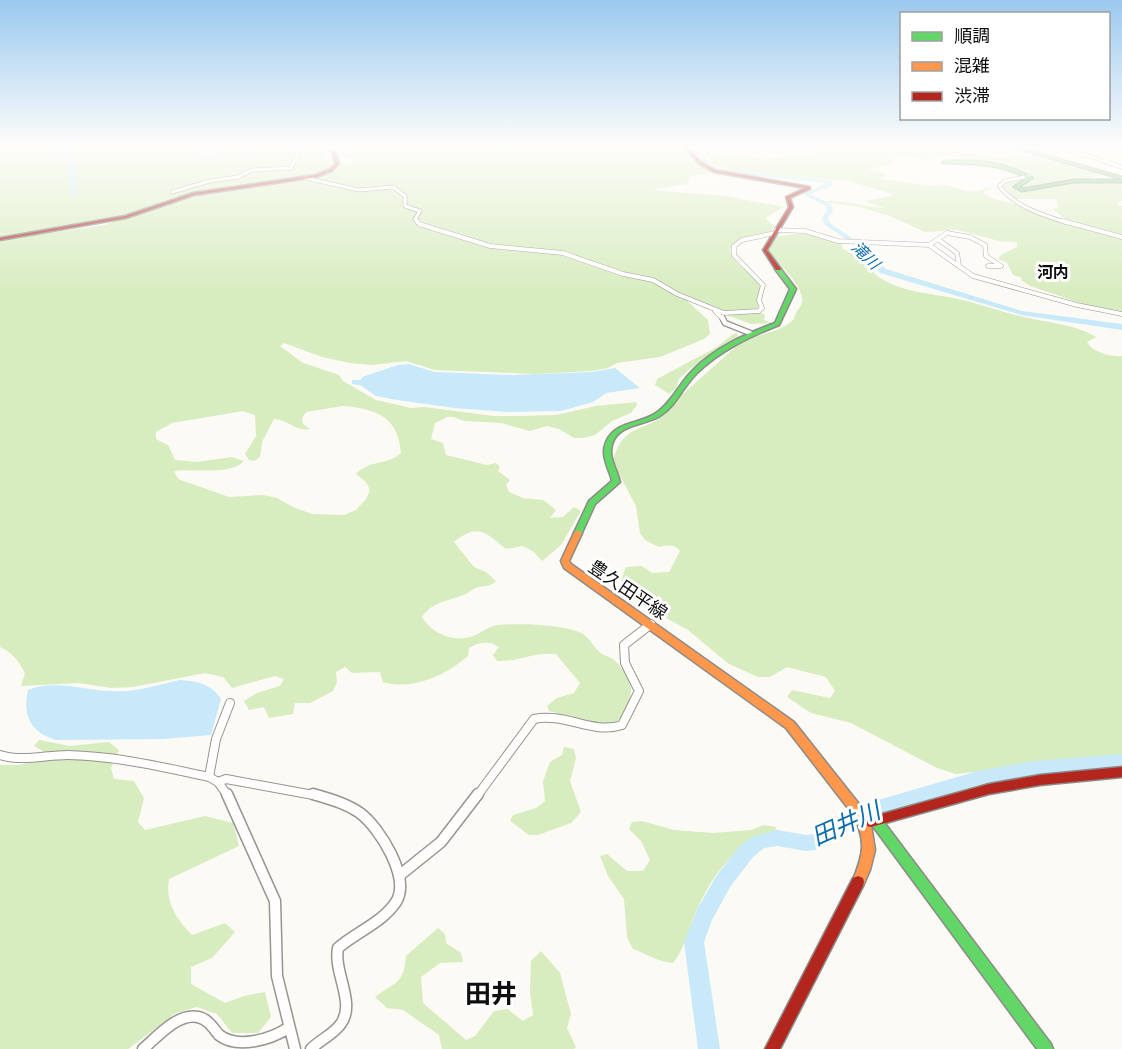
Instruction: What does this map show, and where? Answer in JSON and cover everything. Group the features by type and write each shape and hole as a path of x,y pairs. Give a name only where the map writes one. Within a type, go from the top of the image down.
{"main road":[{"path":"0,239 112,220 186,196"},
{"name":"豊久田平線","path":"772,1049 864,870 869,850 863,822 855,808 790,725 651,624 566,571 565,561 592,503 616,482 615,474 606,458 609,442 617,431 664,410 695,371 750,333 780,321 793,289 765,252 791,207 788,197 791,196"},
{"path":"863,822 989,789 1040,780 1122,772"},
{"path":"876,820 1046,1049"}],"street":[{"path":"405,196 405,206 420,211 415,219 419,224 490,246 563,253 623,274 653,280 712,309 721,315 725,323 750,333"},
{"path":"1005,196 1045,215 1122,237"},
{"path":"712,309 729,314 762,310 759,300 763,285 736,258 734,248 742,240 775,232 805,231 829,239 929,245 950,233 976,239 986,246 986,256 1001,266 987,266"},
{"path":"939,240 957,253 959,265 956,266"},
{"path":"929,245 976,278 1122,314"},
{"path":"400,875 430,855 465,815 534,719 548,715 609,729 622,725 639,691 625,663 624,645 651,624"},
{"path":"230,703 210,758 214,779 228,796 275,901 278,912 275,961 288,1028 295,1049"},
{"path":"0,755 14,759 67,755 107,756 214,779 331,799 358,812 379,835 400,875 402,884 395,903 338,948 335,957 336,968 347,1006 343,1022 310,1049"},
{"path":"143,1049 181,1020 196,1018 207,1020 226,1042 240,1047 255,1046 288,1028"}],"green space":[{"path":"0,196 181,196 121,217 0,237"},
{"path":"191,196 725,196 784,207 765,218 774,226 771,231 738,240 730,250 739,265 761,285 757,301 759,312 765,315 764,320 771,323 751,324 686,300 708,320 710,334 704,339 660,357 617,363 608,368 591,371 535,374 435,370 406,361 372,365 350,363 322,357 284,343 280,346 303,363 339,375 343,381 376,400 411,408 424,407 493,416 556,415 596,406 636,402 637,405 631,413 612,421 595,435 583,438 574,438 559,429 547,426 530,431 501,423 464,421 447,417 435,423 431,439 443,443 446,455 487,465 496,463 500,467 498,471 510,480 506,485 509,492 523,498 543,500 556,510 550,518 563,517 574,507 581,511 561,545 542,561 534,552 523,546 506,549 481,532 475,531 462,536 454,542 474,567 486,572 496,581 491,585 475,588 466,594 436,605 422,617 432,628 451,638 466,638 488,628 507,624 554,626 583,634 599,652 615,661 629,681 630,698 625,712 618,720 605,724 589,722 549,711 547,706 557,698 574,693 580,683 556,654 540,654 497,661 493,655 499,647 488,643 480,643 469,648 468,656 459,663 439,675 417,683 383,682 380,672 352,673 345,667 336,672 337,682 333,691 310,703 295,703 293,714 269,718 264,707 249,710 244,701 257,693 280,686 284,679 275,676 232,688 223,677 205,673 133,687 112,688 78,683 21,686 25,673 15,657 0,647 0,240 105,225","holes":["343,406 375,412 390,423 399,440 401,453 391,459 367,466 356,474 366,482 370,490 366,499 356,510 344,515 312,514 277,498 263,495 229,497 178,479 174,471 221,470 238,466 244,461 232,457 197,462 175,460 168,445 156,439 156,432 172,423 243,411 255,415 256,436 245,454 249,460 254,461 260,457 262,442 274,419 300,429 310,429 303,424 302,418 306,412"]},
{"path":"989,196 1046,217 1065,219 1053,209 1059,207 1056,199 1014,199 1007,196 1122,196 1122,201 1116,204 1122,206 1122,313 1086,305 1030,286 1021,280 1022,278 1013,275 1007,263 998,259 1002,254 1017,247 1017,242 999,241 957,230 925,232 890,216 860,207 825,202 835,201 884,208 865,201 888,197"},
{"path":"812,234 841,243 843,249 869,261 875,270 874,273 882,279 901,288 962,300 1078,329 1096,337 1087,342 1093,349 1108,355 1122,356 1122,755 956,774 937,768 851,723 811,713 787,697 792,690 830,698 835,691 826,677 787,667 770,677 758,677 729,664 688,630 634,600 621,580 626,567 642,566 652,573 669,572 680,551 671,546 659,547 645,540 640,533 636,506 613,462 618,448 624,438 632,432 659,419 674,402 740,343 775,331 794,319 802,302 802,296 790,275 768,251 776,237"},
{"path":"737,333 738,337 691,368 679,379 676,388 669,394 655,385 657,379 717,347"},
{"path":"39,740 70,746 109,742 119,750 111,768 114,779 134,781 144,798 138,822 145,830 205,816 233,823 239,846 169,879 168,887 173,910 192,935 225,923 235,932 212,958 191,967 191,984 225,1003 265,992 271,1017 258,1033 232,1033 217,1014 197,1007 176,1013 128,1049 0,1049 0,765 41,761 43,751 34,746"},
{"path":"564,747 574,749 576,758 570,781 581,812 571,823 538,835 529,835 510,821 513,815 536,808 545,801 543,781 550,762 562,755"},
{"path":"642,821 674,830 713,833 751,830 764,825 776,827 775,832 758,838 744,847 720,869 695,914 673,963 633,949 627,937 624,899 608,876 600,856 607,854 627,871 643,871 650,860 641,841 629,829 632,822"},
{"path":"438,928 445,934 446,943 461,953 463,962 440,963 421,977 423,1003 466,1040 475,1036 494,1011 507,1009 523,1021 533,1015 530,992 531,961 541,951 560,973 571,1014 567,1028 576,1047 574,1049 442,1049 439,1035 403,1010 387,1008 375,997 401,977 406,956"}],"water":[{"path":"409,364 434,372 513,375 592,372 615,368 640,388 606,393 593,402 561,411 508,412 454,408 397,400 376,396 360,385 352,384 352,380 361,380 362,377 398,365"},
{"path":"180,680 203,684 221,699 211,735 163,739 56,740 40,733 35,728 30,722 26,707 28,690 48,685 128,691"}],"waterway":[{"name":"滝川","path":"809,196 829,205 830,210 825,218 827,224 863,248 883,271 1021,313 1122,327"},
{"name":"田井川","path":"709,1049 694,942 705,914 723,881 734,865 759,842 771,838 806,843 817,842 849,819 867,810 978,778 1034,768 1122,761"}],"traffic: fast":[{"path":"578,533 592,503 616,482 607,454 613,436 624,428 659,414 669,405 694,372 723,350 777,324 793,289 778,269"},
{"path":"876,821 1046,1049"}],"traffic: slow":[{"path":"578,533 565,561 567,566 790,725 855,808 865,825 869,850 858,882"}],"traffic: jam":[{"path":"0,239 126,217 187,196"},
{"path":"778,269 765,250 791,207 788,197 790,196"},
{"path":"871,822 989,789 1040,780 1122,772"},
{"path":"772,1049 858,882"}],"district":[{"name":"河内","path":"1053,272"},
{"name":"田井","path":"491,994"}]}
